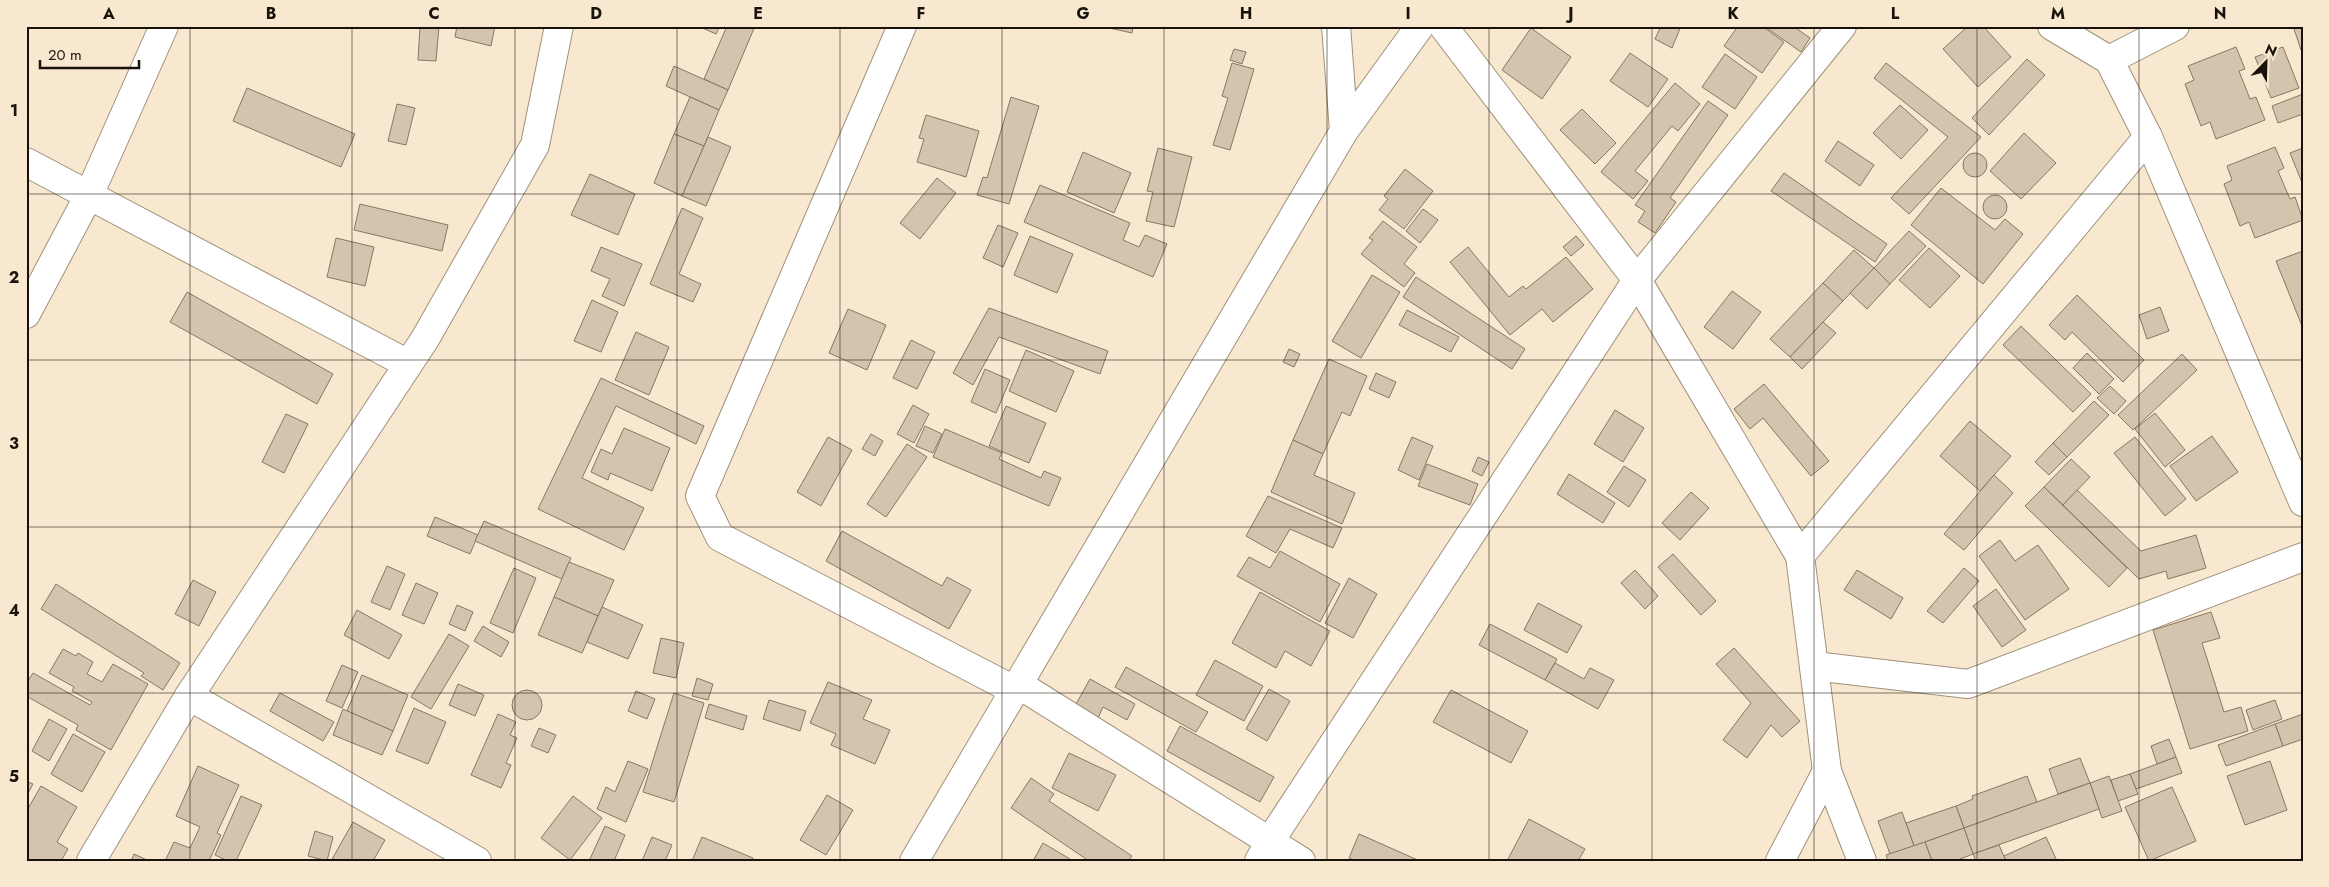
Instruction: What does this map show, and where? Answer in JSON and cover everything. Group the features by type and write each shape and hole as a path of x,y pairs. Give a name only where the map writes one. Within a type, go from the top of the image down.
{"street":[{"path":"26,314 89,195 164,26"},
{"path":"90,861 189,696 425,339 536,145 559,26"},
{"path":"902,26 700,496 720,537 1016,687 1264,851 1301,861"},
{"path":"1336,26 1344,131"},
{"path":"914,861 1344,131 1420,26"},
{"path":"1442,26 1637,280 1800,556 1827,771 1862,861"},
{"path":"1264,851 1637,280 1842,26"},
{"path":"2052,26 2110,60 2148,137 2303,502"},
{"path":"2110,60 2176,26"},
{"path":"1800,556 2148,137"},
{"path":"26,162 408,364"},
{"path":"1814,666 1968,684 2303,557"},
{"path":"189,696 477,861"},
{"path":"1780,861 1827,771"}],"building":[{"path":"420,26 439,26 436,61 418,60"},
{"path":"457,26 495,26 491,46 455,37"},
{"path":"698,26 720,26 716,34"},
{"path":"727,26 755,26 728,90 704,79"},
{"path":"1100,26 1133,26 1132,33"},
{"path":"1661,26 1681,26 1672,48 1655,39"},
{"path":"1738,26 1762,26 1784,42 1762,73 1724,46"},
{"path":"1764,26 1793,26 1810,38 1801,52"},
{"path":"1968,26 1983,26 2011,57 1978,87 1943,49"},
{"path":"2293,26 2303,26 2303,49 2301,50"},
{"path":"1531,28 1571,57 1542,99 1502,70"},
{"path":"2236,47 2245,69 2239,71 2250,99 2256,97 2265,120 2216,139 2210,122 2201,126 2185,84 2194,80 2188,66"},
{"path":"2283,47 2299,88 2271,98 2255,57"},
{"path":"1234,49 1246,52 1242,64 1230,60"},
{"path":"1630,53 1668,79 1648,107 1610,81"},
{"path":"1725,54 1757,77 1735,109 1702,87"},
{"path":"2027,59 2045,75 1989,135 1972,118"},
{"path":"1232,63 1254,69 1230,150 1213,145 1228,98 1222,96"},
{"path":"1886,63 1981,137 1909,214 1891,198 1948,137 1874,78"},
{"path":"674,66 728,90 719,110 666,86"},
{"path":"1675,83 1700,104 1678,131 1672,126 1635,171 1648,181 1633,199 1601,172"},
{"path":"247,88 355,134 341,167 233,121"},
{"path":"2303,94 2303,114 2278,123 2272,106"},
{"path":"690,97 719,110 704,146 674,134"},
{"path":"1011,97 1039,106 1009,204 977,195 983,177 987,178"},
{"path":"1708,101 1728,115 1670,198 1676,202 1655,233 1638,222 1645,211 1635,205"},
{"path":"397,104 415,108 406,145 388,141"},
{"path":"1900,105 1928,130 1901,159 1873,133"},
{"path":"1582,109 1616,143 1595,164 1560,130"},
{"path":"926,115 979,131 966,177 917,162 924,139 919,138"},
{"path":"2024,133 2056,163 2021,199 1990,171"},
{"path":"674,134 704,146 682,196 654,183"},
{"path":"708,137 731,147 706,206 682,196"},
{"path":"1838,141 1874,165 1860,186 1825,161"},
{"path":"2275,147 2284,168 2278,171 2290,199 2295,197 2303,220 2255,238 2249,222 2240,226 2224,184 2232,180 2227,166"},
{"path":"1158,148 1192,157 1174,227 1146,221 1153,192 1147,191"},
{"path":"2303,148 2303,185 2290,153"},
{"path":"1083,152 1131,173 1114,213 1067,192"},
{"path":"1975,153 1984,156 1987,165 1984,174 1975,177 1966,174 1963,165 1966,156"},
{"path":"1405,169 1433,191 1404,229 1379,210 1388,199 1384,196"},
{"path":"1784,173 1887,244 1875,262 1771,191"},
{"path":"590,174 635,194 618,235 571,215"},
{"path":"937,178 956,193 920,239 900,223"},
{"path":"1040,185 1130,223 1123,240 1139,247 1145,235 1167,244 1153,277 1024,222"},
{"path":"1941,188 1995,230 2005,219 2023,234 1983,284 1911,225"},
{"path":"1995,195 2004,198 2007,207 2004,216 1995,219 1986,216 1983,207 1986,198"},
{"path":"360,204 448,225 442,251 354,230"},
{"path":"682,208 703,218 679,274 701,284 693,302 650,284"},
{"path":"1423,209 1438,220 1420,243 1406,231"},
{"path":"1383,221 1417,247 1404,264 1415,273 1404,287 1361,254 1373,240 1369,238"},
{"path":"998,225 1018,233 1003,267 983,258"},
{"path":"1909,231 1926,246 1890,284 1874,268"},
{"path":"1030,236 1073,254 1057,293 1014,275"},
{"path":"1576,236 1584,245 1571,256 1563,247"},
{"path":"336,238 374,247 365,286 327,277"},
{"path":"601,247 642,264 624,306 602,296 610,279 591,271"},
{"path":"1468,247 1509,297 1523,286 1526,289 1566,257 1593,289 1553,322 1542,309 1510,335 1450,262"},
{"path":"1929,248 1960,276 1930,308 1899,280"},
{"path":"1854,250 1874,268 1843,301 1823,283"},
{"path":"2303,251 2303,326 2302,326 2276,261"},
{"path":"1874,268 1890,284 1867,309 1850,293"},
{"path":"1372,275 1400,292 1361,358 1332,341"},
{"path":"1416,277 1525,349 1512,369 1403,297"},
{"path":"1823,283 1843,301 1790,357 1770,339"},
{"path":"1732,291 1761,312 1733,349 1704,327"},
{"path":"187,292 333,374 317,404 170,322"},
{"path":"2077,295 2144,360 2123,382 2072,332 2065,340 2049,325"},
{"path":"592,300 618,312 601,352 574,341"},
{"path":"2160,307 2169,331 2147,339 2139,315"},
{"path":"989,308 1108,351 1100,374 999,337 973,385 953,373"},
{"path":"848,309 886,325 867,370 829,353"},
{"path":"1407,310 1459,337 1451,352 1399,325"},
{"path":"1823,322 1836,333 1802,369 1790,357"},
{"path":"2021,326 2091,394 2073,412 2003,345"},
{"path":"636,332 669,347 649,395 615,380"},
{"path":"911,340 935,352 917,389 893,378"},
{"path":"1289,349 1300,354 1294,367 1283,362"},
{"path":"1026,350 1074,371 1056,412 1009,391"},
{"path":"2087,353 2114,379 2099,394 2073,368"},
{"path":"2182,354 2197,370 2133,430 2118,415"},
{"path":"1329,359 1367,376 1350,416 1342,412 1323,454 1293,440"},
{"path":"985,369 1010,380 996,413 971,402"},
{"path":"1376,373 1396,382 1389,398 1369,389"},
{"path":"601,378 704,426 696,444 616,406 582,478 644,508 624,550 538,509"},
{"path":"1764,384 1829,461 1811,476 1763,418 1750,429 1734,409"},
{"path":"2110,386 2126,401 2114,414 2097,398"},
{"path":"2094,401 2109,415 2067,457 2053,443"},
{"path":"913,405 929,414 914,443 897,434"},
{"path":"1006,406 1046,423 1029,463 989,446"},
{"path":"1615,410 1644,428 1623,462 1594,444"},
{"path":"2155,413 2185,450 2165,467 2135,429"},
{"path":"286,414 308,424 284,473 262,462"},
{"path":"1970,421 2011,456 1980,491 1940,456"},
{"path":"925,426 942,434 933,453 916,446"},
{"path":"624,428 670,448 652,491 610,473 608,480 591,472 601,449 612,454"},
{"path":"945,429 1002,453 999,459 1041,478 1044,471 1061,478 1049,506 933,457"},
{"path":"871,434 883,441 875,456 862,449"},
{"path":"2212,436 2238,472 2196,501 2170,466"},
{"path":"828,437 852,450 821,506 797,492"},
{"path":"1412,437 1433,446 1419,480 1398,470"},
{"path":"2135,437 2186,499 2165,516 2114,453"},
{"path":"1293,440 1323,454 1314,475 1355,493 1342,524 1271,492"},
{"path":"2053,443 2067,457 2049,475 2035,462"},
{"path":"907,444 927,457 886,517 867,504"},
{"path":"1478,457 1489,462 1482,476 1472,471"},
{"path":"2071,459 2090,477 2063,505 2044,487"},
{"path":"1427,464 1478,484 1470,505 1418,486"},
{"path":"1624,466 1646,480 1629,507 1607,492"},
{"path":"1569,474 1615,503 1603,523 1557,494"},
{"path":"1994,475 2013,493 1964,550 1944,534"},
{"path":"2044,487 2127,568 2109,587 2025,506"},
{"path":"2077,490 2141,551 2196,535 2206,568 2168,579 2166,571 2139,579 2063,505"},
{"path":"1691,492 1709,508 1680,540 1662,523"},
{"path":"1268,496 1342,528 1333,548 1290,529 1276,553 1246,536"},
{"path":"435,517 478,535 470,554 427,536"},
{"path":"484,521 571,558 562,579 475,541"},
{"path":"842,531 942,586 947,577 971,590 949,629 826,561"},
{"path":"2000,540 2015,561 2038,545 2069,589 2025,620 1979,556"},
{"path":"1280,551 1340,584 1320,622 1237,576 1249,557 1270,568"},
{"path":"1673,554 1716,601 1701,615 1658,567"},
{"path":"569,562 614,580 598,616 554,597"},
{"path":"387,566 405,574 390,610 371,602"},
{"path":"514,568 536,578 513,633 490,623"},
{"path":"1964,568 1979,581 1943,623 1927,611"},
{"path":"1635,570 1658,596 1645,609 1621,583"},
{"path":"1857,570 1903,598 1891,619 1844,590"},
{"path":"1349,578 1377,594 1353,638 1325,623"},
{"path":"193,580 216,592 199,626 175,614"},
{"path":"416,583 438,593 424,624 402,615"},
{"path":"56,584 180,663 163,690 141,676 144,673 41,609"},
{"path":"1996,589 2026,630 2002,647 1973,606"},
{"path":"1260,592 1330,631 1311,666 1285,651 1276,668 1232,643"},
{"path":"554,597 598,616 582,653 538,635"},
{"path":"1538,603 1582,626 1567,653 1524,630"},
{"path":"457,605 473,612 465,631 449,624"},
{"path":"602,607 643,625 628,659 587,642"},
{"path":"357,610 402,635 389,659 344,635"},
{"path":"2211,612 2220,638 2202,643 2224,712 2241,707 2248,731 2190,749 2153,630"},
{"path":"1490,624 1557,659 1545,680 1479,645"},
{"path":"483,626 509,642 501,657 474,641"},
{"path":"449,634 469,646 431,709 411,697"},
{"path":"661,638 684,643 676,678 653,673"},
{"path":"1734,648 1800,721 1782,737 1771,725 1747,758 1723,740 1751,703 1716,664"},
{"path":"63,649 76,656 78,653 93,662 87,674 102,682 113,664 148,684 111,750 76,730 78,725 26,696 26,684 33,673 90,705 92,702 72,691 74,687 49,673"},
{"path":"1215,660 1263,686 1244,721 1196,695"},
{"path":"1555,663 1584,679 1590,668 1614,680 1598,709 1545,680"},
{"path":"342,665 358,672 342,708 326,701"},
{"path":"1126,667 1208,712 1196,732 1115,687"},
{"path":"362,675 408,695 393,731 347,711"},
{"path":"697,678 713,684 708,700 692,696"},
{"path":"1090,679 1135,704 1127,720 1103,707 1098,718 1075,706"},
{"path":"828,682 872,700 863,719 890,730 875,764 831,745 836,734 810,723"},
{"path":"458,684 484,695 475,716 449,705"},
{"path":"1269,689 1290,701 1267,741 1246,729"},
{"path":"527,690 538,694 542,705 538,716 527,720 516,716 512,705 516,694"},
{"path":"1451,690 1528,731 1511,763 1433,722"},
{"path":"636,691 655,699 647,719 628,711"},
{"path":"280,693 334,722 323,741 270,711"},
{"path":"674,693 704,703 674,802 643,792"},
{"path":"769,700 806,711 800,731 763,719"},
{"path":"2275,700 2282,719 2253,730 2246,710"},
{"path":"709,704 747,716 743,730 705,718"},
{"path":"414,708 446,722 428,764 396,751"},
{"path":"343,709 393,731 382,755 333,735"},
{"path":"498,714 516,722 510,735 517,738 506,763 511,765 501,788 471,775"},
{"path":"2303,714 2303,739 2283,746 2275,724"},
{"path":"49,719 67,729 49,761 32,751"},
{"path":"2275,724 2283,746 2226,766 2218,745"},
{"path":"1180,726 1274,777 1260,802 1167,751"},
{"path":"539,728 556,735 548,753 531,746"},
{"path":"73,734 105,752 82,792 51,774"},
{"path":"2169,739 2176,757 2157,764 2151,746"},
{"path":"1069,753 1116,775 1098,811 1052,788"},
{"path":"2176,757 2182,773 2136,789 2130,774"},
{"path":"2080,758 2090,783 2058,794 2049,769"},
{"path":"628,761 648,769 626,822 597,809 606,787 615,792"},
{"path":"2270,761 2287,810 2245,825 2227,776"},
{"path":"198,766 239,785 217,833 221,835 209,861 165,861 174,842 190,848 200,827 176,816"},
{"path":"2130,774 2138,794 2118,801 2111,780"},
{"path":"2027,776 2037,802 1964,828 1956,806 1973,799 1972,796"},
{"path":"2109,776 2122,811 2102,818 2090,783"},
{"path":"1031,778 1054,794 1049,801 1132,856 1128,861 1089,861 1011,808"},
{"path":"26,781 33,784 26,797"},
{"path":"2090,783 2099,809 1973,854 1964,828"},
{"path":"41,786 77,807 57,842 68,849 61,861 26,860 26,812"},
{"path":"2172,787 2196,841 2149,861 2125,807"},
{"path":"827,795 853,810 826,855 800,840"},
{"path":"241,796 262,805 236,861 228,861 215,855"},
{"path":"573,796 602,818 570,860 541,838"},
{"path":"1956,806 1964,828 1914,846 1906,823"},
{"path":"1902,812 1914,846 1890,854 1878,821"},
{"path":"1529,819 1585,849 1578,861 1507,861"},
{"path":"353,822 385,840 373,861 331,861"},
{"path":"605,826 625,835 614,861 589,861"},
{"path":"1964,828 1973,854 1955,861 1932,861 1925,842"},
{"path":"315,831 333,837 327,861 308,856"},
{"path":"1359,834 1420,861 1356,861 1349,858"},
{"path":"652,837 672,845 665,861 642,861"},
{"path":"702,837 753,858 752,861 692,861"},
{"path":"2046,837 2057,861 2006,861 2004,856"},
{"path":"1925,842 1932,861 1888,861 1886,855"},
{"path":"1043,843 1070,859 1069,861 1033,861"},
{"path":"1999,845 2006,861 1976,861 1973,854"},
{"path":"134,854 149,861 131,861"}]}
